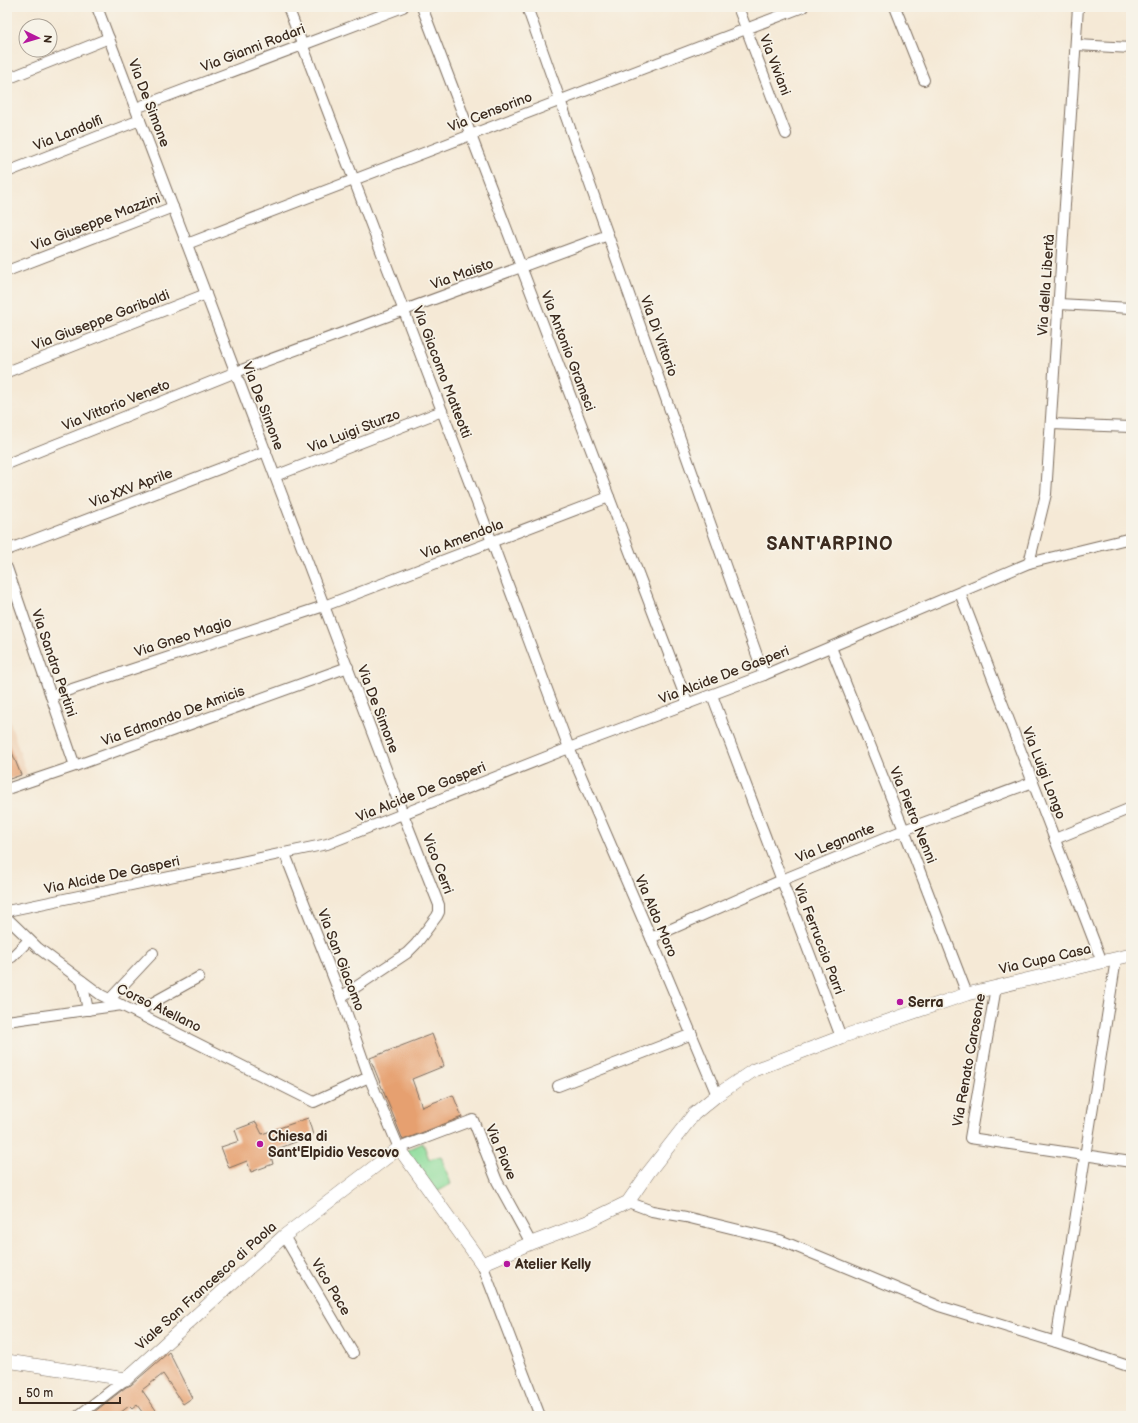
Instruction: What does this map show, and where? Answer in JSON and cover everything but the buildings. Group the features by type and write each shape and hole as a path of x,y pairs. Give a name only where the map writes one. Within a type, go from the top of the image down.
{"street":[{"name":"Via De Simone","path":"97,7 403,814"},
{"name":"Via Giacomo Matteotti","path":"288,7 569,748"},
{"name":"Via Gianni Rodari","path":"136,108 403,7"},
{"name":"Via Antonio Gramsci","path":"422,7 688,704"},
{"name":"Via Di Vittorio","path":"527,7 764,675"},
{"name":"Via Viviani","path":"738,7 786,134"},
{"name":"Via Censorino","path":"187,244 803,7"},
{"path":"896,7 924,80"},
{"name":"Via della Libertà","path":"1029,563 1046,494 1077,45 1078,7"},
{"path":"7,79 109,38"},
{"path":"1077,45 1131,48"},
{"name":"Via Landolfi","path":"7,172 140,120"},
{"name":"Via Giuseppe Mazzini","path":"7,271 173,207"},
{"name":"Via Maisto","path":"236,372 608,235"},
{"name":"Via Giuseppe Garibaldi","path":"7,372 206,294"},
{"path":"1059,304 1131,308"},
{"name":"Via Vittorio Veneto","path":"7,464 236,372"},
{"name":"Via Luigi Sturzo","path":"275,476 442,411"},
{"path":"1051,424 1131,427"},
{"name":"Via XXV Aprile","path":"7,550 266,451"},
{"name":"Via Amendola","path":"324,606 609,497"},
{"name":"Via Alcide De Gasperi","path":"7,911 327,844 569,748 764,675 1029,563 1131,538"},
{"name":"Via Sandro Pertini","path":"7,568 75,766"},
{"name":"Via Luigi Longo","path":"960,593 1102,962"},
{"name":"Via Gneo Magio","path":"51,696 324,606"},
{"name":"Via Pietro Nenni","path":"831,647 967,994"},
{"name":"Via Edmondo De Amicis","path":"7,789 75,766 348,667"},
{"name":"Via Ferruccio Parri","path":"712,695 841,1037"},
{"name":"Via Aldo Moro","path":"569,748 717,1095"},
{"name":"Via Legnante","path":"651,938 782,880 904,830 1033,782"},
{"path":"1055,839 1131,808"},
{"name":"Vico Cerri","path":"341,997 406,953 416,944 438,916 439,905 403,814"},
{"name":"Via San Giacomo","path":"285,854 341,997 369,1077 399,1148"},
{"name":"Corso Atellano","path":"7,918 29,940 101,995 314,1102 369,1077"},
{"path":"7,959 12,957 29,940"},
{"path":"110,1000 153,953"},
{"name":"Via Cupa Casa","path":"628,1202 648,1173 694,1114 717,1095 754,1070 841,1037 967,994 1131,955"},
{"path":"1056,1342 1116,959"},
{"path":"136,1012 198,976"},
{"path":"82,981 88,1010"},
{"name":"Via Renato Carosone","path":"996,987 970,1138 1085,1155"},
{"path":"7,1021 122,1005"},
{"path":"558,1086 692,1034"},
{"name":"Via Piave","path":"399,1148 473,1120 497,1181 531,1243"},
{"path":"399,1148 482,1264 540,1416"},
{"name":"Viale San Francesco di Paola","path":"78,1416 126,1379 284,1236 399,1148"},
{"path":"1085,1155 1131,1162"},
{"path":"482,1264 531,1243 587,1222 628,1202 652,1211 686,1217 780,1240 939,1306 1131,1367"},
{"name":"Vico Pace","path":"284,1236 353,1353"},
{"path":"7,1360 126,1379"}],"shaded area":[{"path":"7,713 27,774 7,781"}],"green space":[{"path":"423,1143 429,1159 441,1156 451,1184 433,1194 403,1152"}],"place":[{"name":"Serra","path":"900,1002"},
{"name":"Chiesa di Sant'Elpidio Vescovo","path":"260,1144"},
{"name":"Atelier Kelly","path":"507,1264"}],"district":[{"name":"SANT'ARPINO","path":"830,544"}]}
